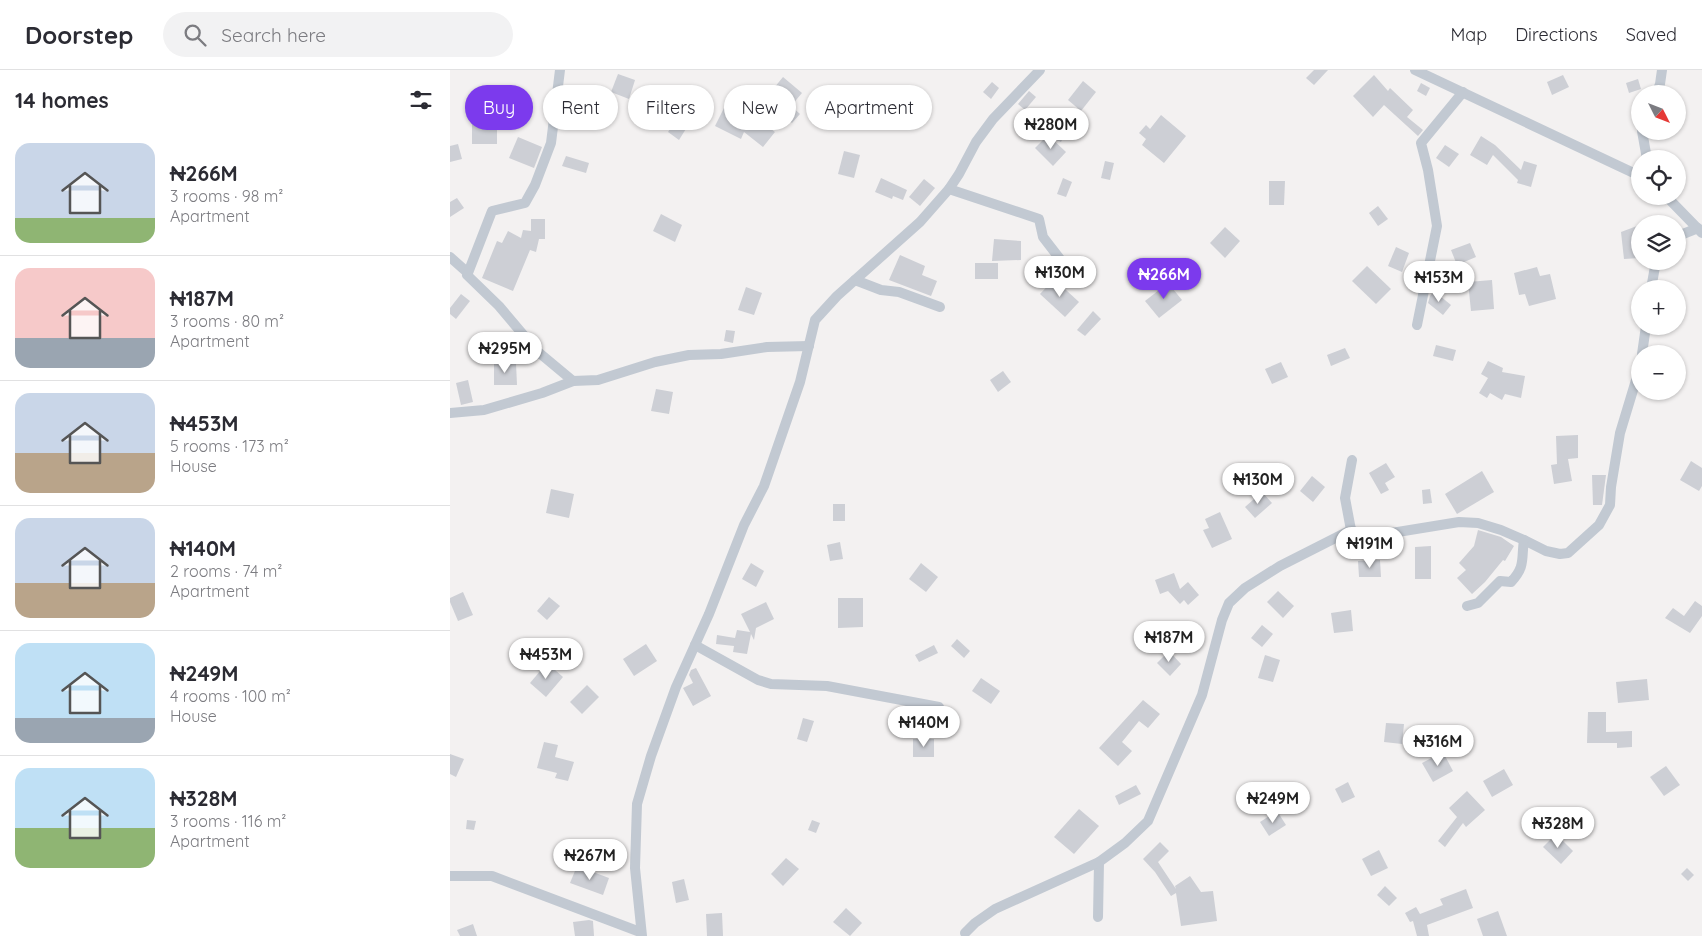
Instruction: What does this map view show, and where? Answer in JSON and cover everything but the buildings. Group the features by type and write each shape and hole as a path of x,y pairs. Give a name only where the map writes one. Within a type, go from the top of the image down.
{"street":[{"path":"560,70 551,143 535,185 525,203 492,211 467,275 499,306 537,350 573,382"},
{"path":"450,876 492,876 641,934 635,868 637,804 651,756 673,696 709,614 744,525 764,486 800,382 815,320 837,296 920,222 949,190 976,142 993,119 1040,70"},
{"path":"1414,70 1428,73 1463,92 1631,172"},
{"path":"1660,85 1662,70"},
{"path":"1417,325 1437,226 1428,170 1421,143 1463,92"},
{"path":"949,190 1039,219 1043,237 1077,280"},
{"path":"1675,205 1700,231"},
{"path":"1686,234 1700,231"},
{"path":"450,257 468,272"},
{"path":"855,280 881,290 899,292 940,307"},
{"path":"450,413 484,410 573,382 598,380 655,362 689,355 721,354 767,347 809,346"},
{"path":"1351,530 1367,537 1459,522 1478,523 1524,540 1546,551 1560,554 1568,553 1599,525 1610,505 1620,433 1631,397"},
{"path":"1351,530 1345,498 1352,460"},
{"path":"965,933 974,923 995,909 1099,862 1125,843 1148,821 1202,695 1220,629 1230,603 1245,588 1280,566 1351,530"},
{"path":"1467,606 1478,603 1500,581 1511,582 1518,574 1523,565 1524,540"},
{"path":"695,645 758,680 771,684 827,686 939,707"},
{"path":"1098,917 1099,862"}]}
